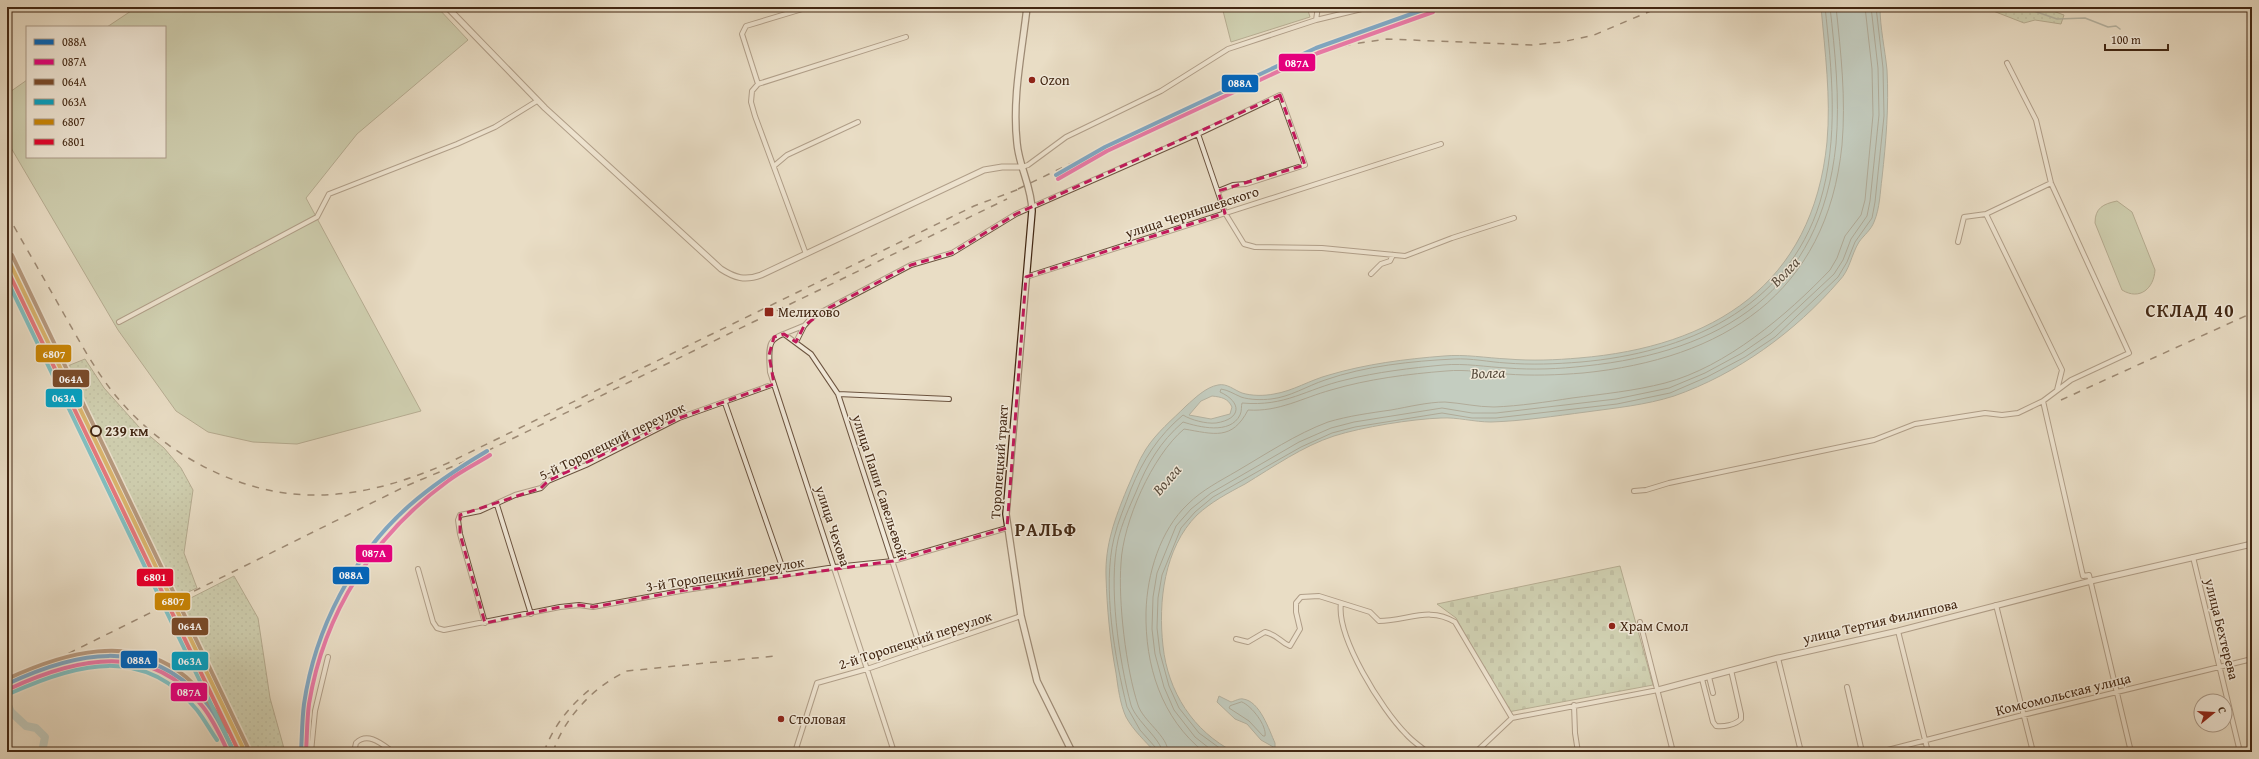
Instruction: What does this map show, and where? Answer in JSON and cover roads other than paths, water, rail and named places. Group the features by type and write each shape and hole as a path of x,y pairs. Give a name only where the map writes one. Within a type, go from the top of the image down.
{"main road":[{"path":"1022,167 1017,143 1016,100 1027,7"},
{"name":"Торопецкий тракт","path":"1022,167 1029,188 1032,207 1006,514 1007,528 1021,616 1037,681 1072,752"}],"street":[{"path":"447,7 537,101 721,269 731,275 743,279 755,277 806,254 984,170 1002,167 1022,167 1066,137 1161,91 1228,49 1316,20 1370,7"},
{"path":"758,84 742,34 746,26 809,7"},
{"path":"1316,20 1318,7"},
{"path":"806,254 752,102 752,91 758,84 906,37"},
{"path":"1634,491 1646,490 1669,482 1874,440 1915,424 1985,413 2002,415 2018,413 2043,401 2071,380 2129,353 2050,183 2036,120 2007,64"},
{"path":"796,342 804,326 825,310 911,265 952,253 989,232 1002,222 1032,207 1198,134 1280,95 1305,165 1246,184 1233,185 1218,191"},
{"path":"119,322 317,217 329,194 457,144 495,127 537,101"},
{"path":"774,166 788,155 858,122"},
{"path":"1198,134 1225,213 1244,244 1255,247 1322,248 1409,255 1452,238 1514,218"},
{"name":"улица Чернышевского","path":"1026,277 1366,166 1441,144"},
{"path":"1958,242 1964,217 1986,214 2050,183"},
{"path":"1986,214 2062,370 2057,390"},
{"path":"1371,274 1381,264 1390,261 1393,254"},
{"name":"улица Чехова","path":"804,326 774,337 769,347 770,372 835,567 894,752"},
{"name":"улица Паши Савельевой","path":"784,334 811,354 838,394 921,650"},
{"name":"5-й Торопецкий переулок","path":"485,623 460,534 458,520 460,515 497,505 515,495 541,488 548,481 586,465 679,418 725,403 774,384"},
{"path":"838,394 948,398"},
{"path":"2043,401 2083,576 2089,575 2131,752"},
{"path":"725,403 785,575"},
{"path":"497,505 531,614"},
{"name":"3-й Торопецкий переулок","path":"418,569 433,622 437,628 444,630 579,605 593,607 686,590 835,567 893,561 1007,528"},
{"name":"улица Тертия Филиппова","path":"1512,718 1658,690 1778,658 1898,631 2090,579 2252,544"},
{"name":"улица Бехтерева","path":"2193,557 2240,752"},
{"path":"1236,639 1248,642 1265,632 1276,634 1284,644 1290,646 1300,629 1296,612 1296,603 1301,597 1319,596 1370,612 1379,621 1394,621 1433,613 1445,616 1455,622 1512,718 1476,752"},
{"path":"1341,603 1342,622 1353,656 1392,718 1406,734 1427,752"},
{"path":"1996,605 2033,752"},
{"name":"2-й Торопецкий переулок","path":"795,752 817,683 867,669 1021,616"},
{"path":"1640,622 1673,752"},
{"path":"1898,631 1928,752"},
{"path":"311,752 315,711 328,657"},
{"path":"1778,658 1801,752"},
{"name":"Комсомольская улица","path":"1880,752 2023,714 2116,693 2252,659"},
{"path":"1702,679 1713,722 1716,726 1720,727 1733,724 1741,719 1741,714 1731,670"},
{"path":"1709,677 1713,693"},
{"path":"1847,687 1862,752"},
{"path":"1574,705 1575,733 1578,752"},
{"path":"354,752 356,743 366,738 377,741 393,752"}],"water":[{"name":"Волга","path":"1821,7 1880,7 1887,70 1888,97 1886,138 1878,211 1873,225 1856,247 1843,277 1804,317 1764,349 1720,376 1674,396 1630,406 1527,419 1491,422 1441,418 1387,424 1358,430 1334,436 1311,445 1288,457 1202,510 1186,528 1170,559 1163,594 1163,646 1170,679 1185,708 1206,733 1234,752 1155,752 1132,726 1124,712 1118,690 1112,649 1106,588 1107,553 1115,521 1136,469 1150,443 1197,396 1205,390 1218,385 1227,386 1246,394 1266,395 1281,393 1322,377 1343,371 1386,362 1452,356 1526,360 1579,358 1628,351 1672,340 1713,323 1748,300 1778,270 1801,235 1818,192 1827,142 1828,125 1827,74","holes":["1212,396 1224,398 1232,407 1230,414 1211,419 1189,415 1201,401"]},
{"path":"1219,696 1231,702 1243,699 1254,705 1259,710 1267,724 1275,743 1275,748 1261,740 1247,724 1235,719 1217,702"}],"waterway":[{"path":"2001,7 2006,9 2034,11 2057,19 2085,18 2108,27 2116,26 2120,29"},
{"path":"7,703 11,712 26,726 36,728 45,737 42,752"}],"railway":[{"path":"1101,153 1290,64 1318,53 1352,44 1387,39 1532,45 1562,42 1594,35 1660,7"},
{"path":"1018,189 1105,147"},
{"path":"7,214 99,373 112,391 152,432 175,450 200,465 254,487 283,493 329,495 364,490 398,482 448,463 974,206 1022,188"},
{"path":"487,451 1007,199"},
{"path":"2061,400 2252,313"},
{"path":"31,672 406,486 473,458"},
{"path":"553,752 565,727 582,704 603,685 627,671 775,656"},
{"path":"544,752 552,733 570,708 593,687"}],"place":[{"name":"Ozon","path":"1032,80"},
{"name":"Мелихово","path":"769,312"},
{"name":"239 км","path":"96,431"},
{"name":"Храм Смол","path":"1612,626"},
{"name":"Столовая","path":"781,719"}],"district":[{"name":"СКЛАД 40","path":"2190,311"},
{"name":"РАЛЬФ","path":"1046,530"}]}
